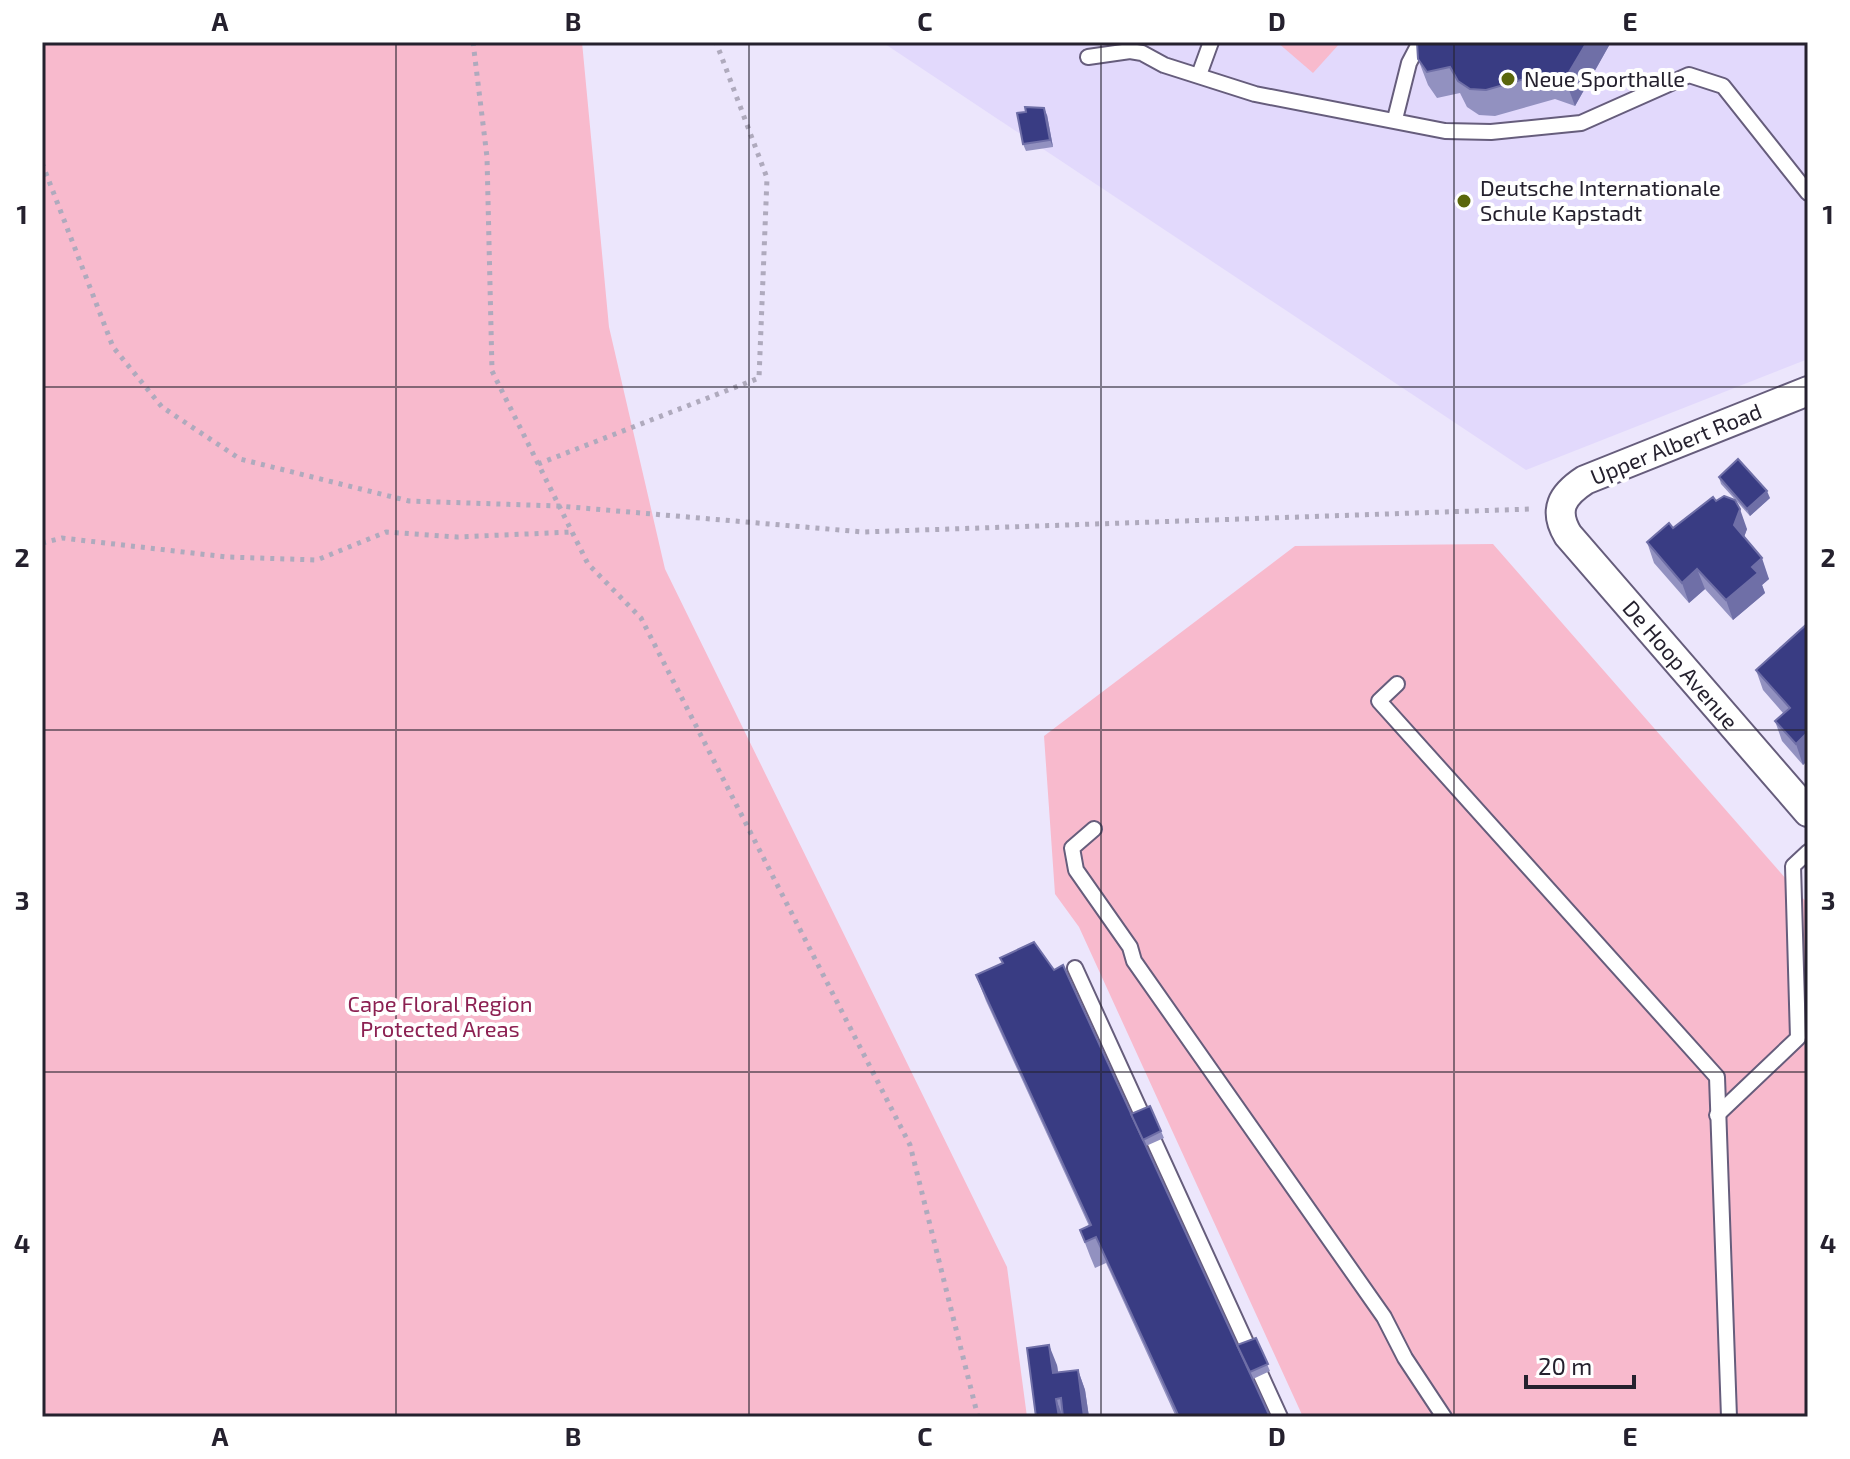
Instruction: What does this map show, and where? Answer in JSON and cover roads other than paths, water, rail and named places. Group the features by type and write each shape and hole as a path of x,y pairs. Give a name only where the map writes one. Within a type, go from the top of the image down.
{"street":[{"name":"Upper Albert Road","path":"1560,514 1564,497 1585,480 1808,391"},
{"name":"De Hoop Avenue","path":"1560,514 1568,535 1808,812"}],"lane":[{"path":"1199,75 1211,42"},
{"path":"1395,119 1409,63 1420,42"},
{"path":"1088,57 1130,51 1291,102 1395,119 1445,131 1491,132 1581,123 1677,78 1703,77 1723,86 1808,193"},
{"path":"1397,684 1379,701 1717,1077 1729,1417"},
{"path":"1094,829 1072,848 1076,870 1130,947 1143,973 1384,1317 1405,1358 1444,1417"},
{"path":"1717,1115 1798,1038 1793,866 1808,852"},
{"path":"1075,968 1280,1417"}],"place":[{"name":"Neue Sporthalle","path":"1508,79"},
{"name":"Deutsche Internationale Schule Kapstadt","path":"1464,201"}],"park label":[{"name":"Cape Floral Region Protected Areas","path":"440,1016"}]}
